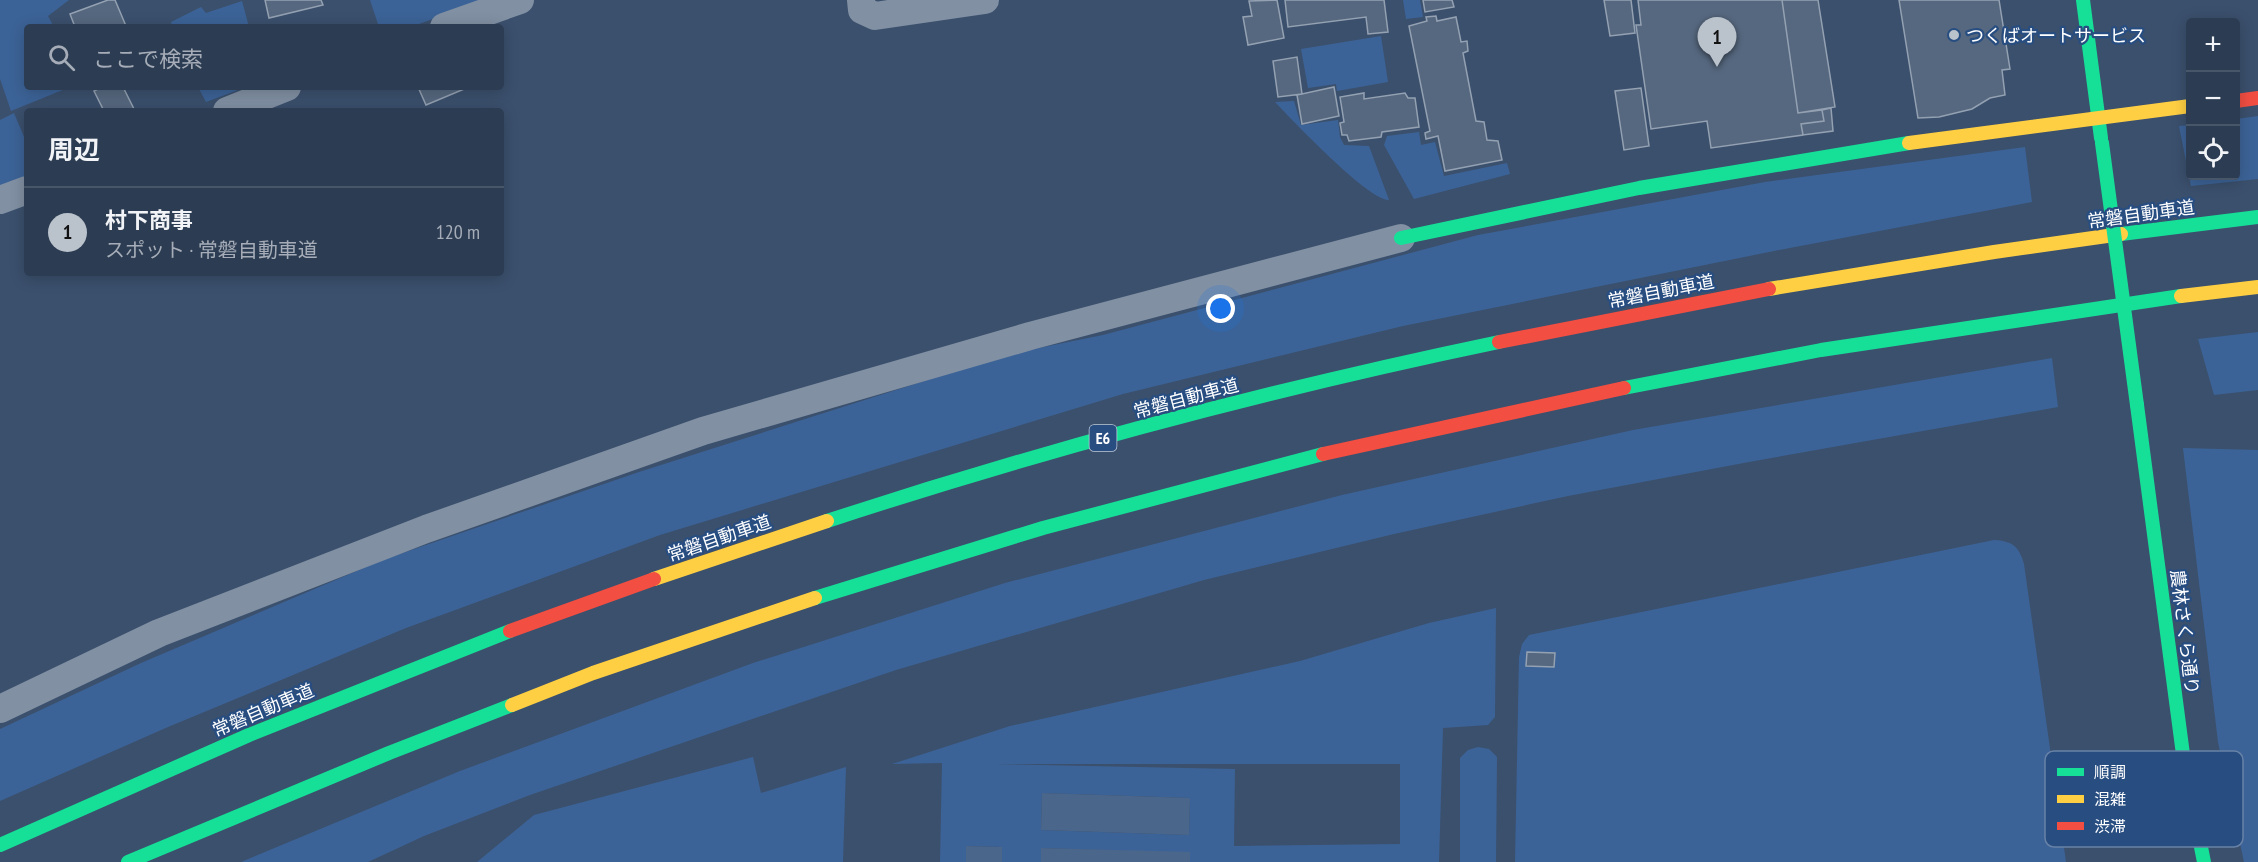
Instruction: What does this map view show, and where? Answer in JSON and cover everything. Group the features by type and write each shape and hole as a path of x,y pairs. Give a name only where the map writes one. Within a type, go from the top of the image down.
{"main road":[{"name":"農林さくら通り","path":"2083,0 2183,751"},
{"path":"2240,100 2258,98"},
{"path":"1401,238 1562,203 1797,161 2098,116 2186,106"},
{"name":"常磐自動車道","path":"0,844 102,797 348,694 570,608 770,539 1022,459 1315,383 1554,330 1801,282 2163,228 2258,217"},
{"path":"128,862 389,753 593,674 787,607 1043,528 1321,454 1574,398 1821,350 2174,297 2258,287"},
{"name":"農林さくら通り","path":"2201,847 2204,862"}],"street":[{"path":"452,24 520,0"},
{"path":"861,0 862,10 875,15 984,0"},
{"path":"234,108 280,90"},
{"path":"0,200 24,191"},
{"path":"0,709 159,633 426,529 703,431 1030,336 1401,238"}],"shaded area":[{"path":"0,0 69,0 48,16 52,24 24,24 24,90 63,90 11,111 0,79"},
{"path":"370,0 484,0 419,24 378,24"},
{"path":"1403,0 1420,0 1423,17 1406,19"},
{"path":"242,1 248,24 171,24 171,22 201,7 206,13"},
{"path":"1381,36 1388,82 1337,91 1336,84 1308,88 1301,49"},
{"path":"200,90 238,90 206,102"},
{"path":"1294,101 1301,125 1338,120 1340,137 1344,145 1369,146 1389,200 1365,188 1313,141 1275,102"},
{"path":"14,113 24,137 24,178 0,187 0,120"},
{"path":"2258,116 2258,179 2191,186 2190,180 2240,180 2240,118"},
{"path":"2186,125 2186,161 2179,126"},
{"path":"1419,132 1421,145 1435,142 1444,176 1507,163 1510,174 1414,199 1384,145 1387,136"},
{"path":"2025,147 2032,202 1774,251 1403,326 1123,394 660,535 406,628 168,727 0,801 0,729 141,663 385,559 639,472 1009,354 1103,335 1478,235 1765,182"},
{"path":"2258,332 2258,390 2214,395 2198,339"},
{"path":"2052,358 2058,407 1568,496 1394,534 1204,580 896,670 530,795 424,836 368,862 241,862 460,771 753,663 1005,583 1342,495 1633,430"},
{"path":"2183,448 2258,450 2258,862 2244,862 2241,847 2243,847 2243,751 2220,751"},
{"path":"1994,540 2010,543 2020,553 2024,564 2050,751 2045,751 2045,847 2064,847 2066,862 1515,862 1519,657 1522,644 1529,635"},
{"path":"1496,608 1495,717 1488,725 1443,728 1439,862 1190,862 1190,853 1041,848 1041,862 1002,862 1002,847 966,846 966,862 940,862 942,763 892,764 1010,726 1300,661 1429,623","holes":["994,764 1400,764 1400,844 1234,846 1235,769","1042,793 1190,798 1189,835 1041,830"]},
{"path":"1478,747 1489,749 1497,757 1496,862 1460,862 1460,758 1468,750"},
{"path":"753,757 761,793 846,767 843,862 477,862 534,815"},
{"path":"1042,793 1190,798 1189,835 1041,830"},
{"path":"966,846 1002,847 1002,862 966,862"},
{"path":"1041,848 1190,852 1190,862 1041,862"}],"building":[{"path":"108,0 115,0 125,24 74,24 70,14"},
{"path":"265,0 321,0 323,5 269,18"},
{"path":"1277,0 1284,38 1248,45 1243,17 1252,16 1249,1"},
{"path":"1285,0 1384,0 1388,32 1368,34 1366,17 1288,27"},
{"path":"1423,0 1452,0 1454,7 1425,12"},
{"path":"1604,0 1631,0 1635,33 1610,36"},
{"path":"1638,0 1782,0 1798,113 1822,110 1824,121 1801,124 1803,135 1711,148 1707,121 1651,129 1636,25 1641,25"},
{"path":"1782,0 1818,0 1835,107 1798,113"},
{"name":"つくばオートサービス","path":"1899,0 1999,0 2010,69 2002,70 2005,95 1990,98 1972,109 1939,117 1918,118"},
{"path":"1436,16 1437,21 1456,17 1461,42 1467,41 1468,51 1463,53 1476,121 1484,122 1487,140 1498,141 1502,160 1445,171 1438,136 1426,139 1425,133 1430,131 1409,26 1427,21 1426,17"},
{"path":"1297,57 1302,94 1278,97 1273,61"},
{"path":"1334,87 1339,116 1302,124 1297,95"},
{"path":"1641,88 1649,146 1624,150 1615,91"},
{"path":"124,90 134,108 102,108 94,91"},
{"path":"419,90 462,90 426,105"},
{"path":"1364,93 1364,99 1405,93 1408,98 1415,98 1419,127 1382,132 1381,137 1349,141 1347,135 1342,135 1340,123 1344,122 1340,97"},
{"path":"1831,108 1833,131 1803,135 1801,124 1824,121 1822,110"},
{"path":"1527,652 1555,653 1554,667 1526,666"}],"traffic: fast":[{"path":"2083,0 2101,138"},
{"path":"1401,238 1639,188 1909,143"},
{"path":"2102,143 2137,405"},
{"path":"2121,234 2258,217"},
{"path":"1624,388 1821,350 2181,296"},
{"path":"827,521 993,469 1161,422 1245,400 1499,342"},
{"path":"2137,405 2183,751"},
{"path":"815,598 1043,528 1323,454"},
{"path":"0,845 249,735 510,631"},
{"path":"128,862 389,753 512,705"},
{"path":"2201,847 2204,862"}],"traffic: slow":[{"path":"1909,143 2186,107"},
{"path":"1769,289 1994,252 2121,234"},
{"path":"2181,296 2258,287"},
{"path":"654,579 827,521"},
{"path":"512,705 593,673 815,598"}],"traffic: jam":[{"path":"2240,100 2258,98"},
{"path":"1499,342 1769,289"},
{"path":"1323,454 1624,388"},
{"path":"510,631 654,579"}],"place":[{"name":"つくばオートサービス","path":"1954,35"},
{"name":"村下商事","path":"1717,67"}]}
